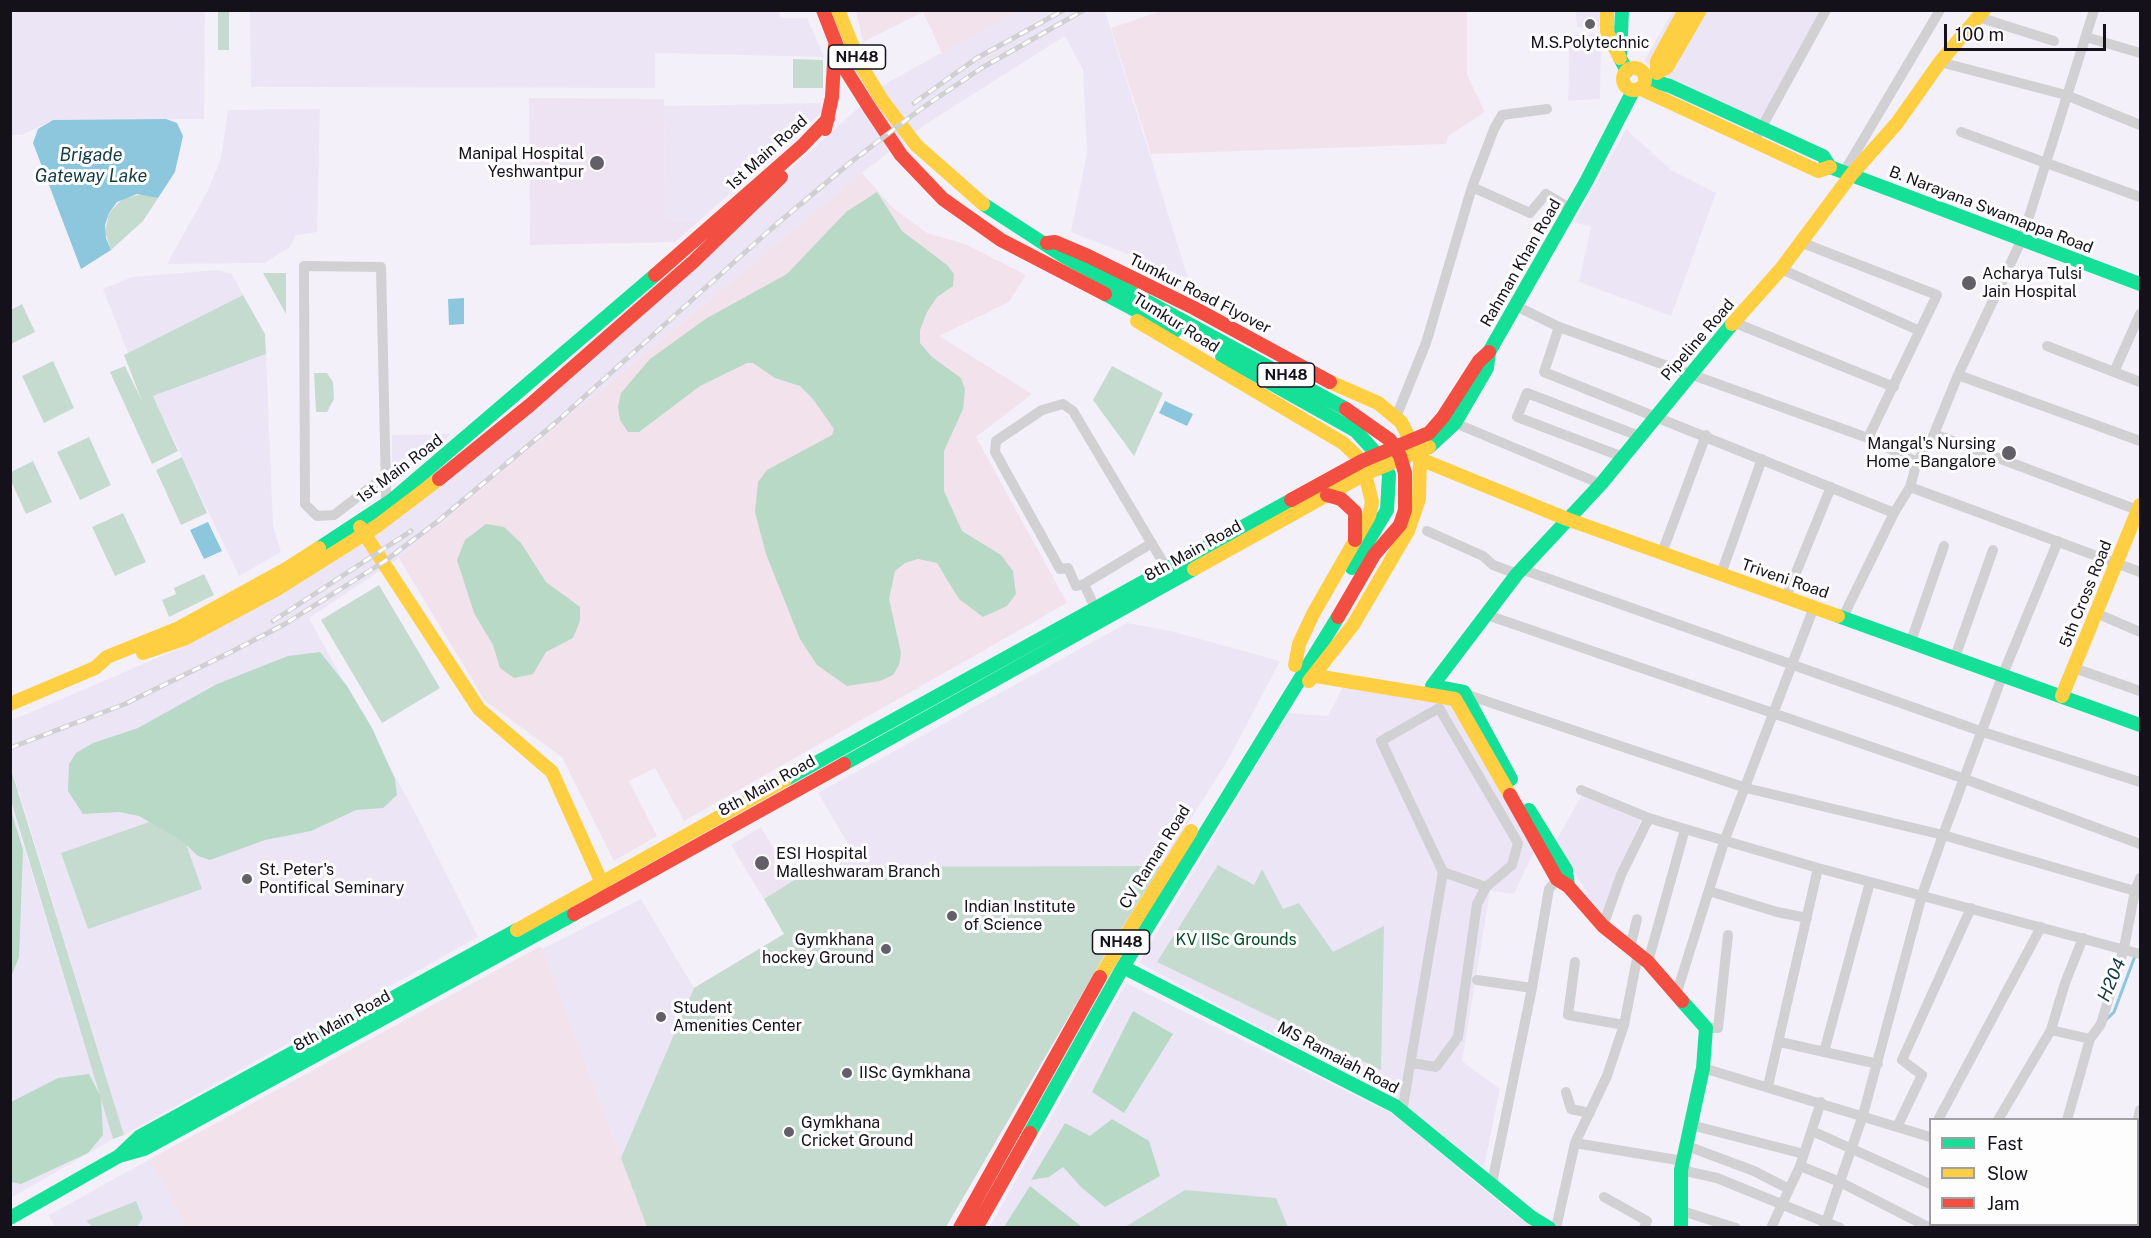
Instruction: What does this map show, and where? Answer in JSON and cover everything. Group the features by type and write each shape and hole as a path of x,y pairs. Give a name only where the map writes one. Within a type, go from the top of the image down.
{"main road":[{"name":"Tumkur Road","path":"823,10 835,45 869,107 901,156 943,198 1000,240 1116,300 1122,312 1343,443 1365,467"},
{"name":"NH48","path":"838,10 860,64 882,100 916,145 974,198 1064,256 1357,415 1383,434 1400,456 1407,492 1400,525 1364,548"},
{"path":"1607,10 1607,32 1623,64 1638,68 1644,82"},
{"path":"1614,10 1623,64"},
{"path":"1622,10 1624,84 1644,82 1667,67 1700,10"},
{"path":"1644,82 1685,10"},
{"path":"1644,82 1692,10"},
{"name":"Pipeline Road","path":"1432,686 1519,571 1601,484 1733,322 1781,269 1847,173 1896,123 1940,62 1981,14"},
{"path":"828,119 835,45"},
{"name":"B. Narayana Swamappa Road","path":"1644,82 1670,86 1760,130 1823,156 1830,167"},
{"name":"B. Narayana Swamappa Road","path":"1644,82 1753,142 1818,171 1830,167 2140,284"},
{"name":"Rahman Khan Road","path":"1432,445 1455,423 1487,368 1489,352 1644,82"},
{"name":"1st Main Road","path":"10,704 95,668 184,639 277,589 365,534 425,490 530,405 693,262 822,136 828,119"},
{"name":"1st Main Road","path":"95,668 107,657 179,628 283,570 386,504 486,424 802,146 828,119"},
{"name":"Tumkur Road Flyover","path":"1044,243 1055,242 1088,256 1203,312 1337,386 1378,403 1396,417"},
{"name":"NH48","path":"1116,300 1337,419 1371,445 1383,461 1389,475 1390,492 1387,510 1364,548 1291,696"},
{"path":"1417,451 1443,417 1479,361 1489,352"},
{"path":"1291,696 1319,672 1353,625 1408,531 1419,499 1417,451 1396,417"},
{"name":"8th Main Road","path":"10,1218 119,1156 144,1149 1197,552 1365,467 1432,445"},
{"name":"Triveni Road","path":"1417,451 1567,519 2140,725"},
{"path":"1364,548 1365,526 1372,502 1365,467"},
{"name":"8th Main Road","path":"679,846 1204,564 1327,495 1365,467"},
{"path":"1327,495 1341,499 1355,512 1364,548"},
{"name":"5th Cross Road","path":"2062,696 2140,508"},
{"path":"351,525 365,534 479,709 552,772 604,889"},
{"path":"1365,526 1399,543"},
{"name":"CV Raman Road","path":"960,1227 1110,959 1295,664 1364,548"},
{"path":"1197,552 1204,564"},
{"path":"1319,672 1432,686 1460,696 1528,810 1563,878 1603,926 1639,955 1706,1028 1703,1068 1682,1165 1679,1210 1681,1227"},
{"path":"1319,672 1460,696"},
{"name":"CV Raman Road","path":"976,1227 1123,967 1291,696"},
{"name":"MS Ramaiah Road","path":"1123,967 1373,1093 1402,1112 1492,1183 1530,1217 1549,1227"}],"street":[{"path":"1753,142 1826,10"},
{"path":"1847,173 1940,10"},
{"path":"1843,617 1894,513 1910,487 1917,462 1934,434 1958,375 2022,239 2044,162 2094,10"},
{"path":"1981,14 2054,41"},
{"path":"2086,36 2140,53"},
{"path":"1940,62 2066,95 2140,125"},
{"path":"1396,417 1426,343 1472,187 1494,129 1502,116 1547,109"},
{"path":"1961,132 2140,197"},
{"path":"1472,187 1530,213 1546,194 1571,208"},
{"path":"1800,242 1937,295 1868,438"},
{"path":"351,525 334,515 317,516 305,504 304,266 381,267 386,504"},
{"path":"1781,269 1920,331"},
{"path":"1516,306 1558,327 1868,438 1917,462"},
{"path":"2114,372 2140,314"},
{"path":"1733,322 1894,387"},
{"path":"1558,327 1544,372 1706,435 1894,513"},
{"path":"2047,346 2140,382"},
{"path":"1958,375 2140,441"},
{"path":"1623,457 1517,417 1527,393 1639,436"},
{"path":"1152,543 1084,584 1076,586 1068,568 1060,569 995,452 996,441 1042,410 1063,404 1073,411 1152,543 1167,569"},
{"path":"1455,423 1601,484"},
{"path":"1934,434 2140,508"},
{"path":"1662,553 1706,435"},
{"path":"1721,574 1762,459"},
{"path":"334,515 385,476"},
{"path":"1786,597 1832,487"},
{"path":"1910,487 2140,573"},
{"path":"1427,531 1483,556 1492,565 1519,571 1983,732 2140,782"},
{"path":"1826,1224 1852,1150 1878,1064 1922,896 2003,674 2058,541"},
{"path":"1911,641 1944,546"},
{"path":"1955,657 1992,550"},
{"path":"1084,584 1095,608"},
{"path":"1676,995 1725,839 1814,607"},
{"path":"2096,613 2140,632"},
{"path":"1487,615 1965,779 2140,844"},
{"path":"2074,668 2140,691"},
{"path":"1460,696 1746,788 1943,835 2135,891"},
{"path":"1402,1112 1443,872 1381,741 1439,708 1518,843 1512,865 1486,887 1477,904 1458,1037 1436,1067 1412,1063"},
{"path":"1581,790 1649,818 1818,868 2132,951"},
{"path":"1603,926 1622,875 1649,818"},
{"path":"1556,1227 1575,1143 1607,1076 1624,1025 1639,955 1685,829"},
{"path":"1768,1086 1780,1042 1818,868"},
{"path":"1443,872 1486,887"},
{"path":"1492,1183 1532,988 1549,889 1563,878"},
{"path":"2067,1118 2090,1039 2101,1024 2132,951 2135,891 2140,878"},
{"path":"1824,1052 1870,882"},
{"path":"1709,891 1777,912 1807,918"},
{"path":"1897,1126 1922,1075 1902,1060 1971,908"},
{"path":"1637,919 1639,955"},
{"path":"1939,1118 2041,927"},
{"path":"1706,1028 1718,1028 1728,935"},
{"path":"1999,1118 2051,1030 2065,983 2083,938"},
{"path":"1575,962 1568,1015 1624,1025"},
{"path":"1477,980 1532,988"},
{"path":"2051,1030 2090,1039"},
{"path":"1780,1042 1878,1064"},
{"path":"1703,1068 1929,1136"},
{"path":"1566,1092 1572,1109 1590,1113"},
{"path":"1771,1227 1800,1166 1821,1102"},
{"path":"2139,1119 2140,1110"},
{"path":"1691,1125 1804,1154"},
{"path":"1812,1131 1929,1184"},
{"path":"1575,1143 1682,1165 1782,1204 1826,1224 1840,1227"},
{"path":"1687,1146 1754,1171 1789,1189"},
{"path":"1800,1166 1840,1182 1930,1227"},
{"path":"1604,1197 1649,1225"},
{"path":"1679,1210 1736,1227"}],"shaded area":[{"path":"856,10 1017,11 942,53 923,12 863,42"},
{"path":"11,11 205,11 204,119 53,120 22,135 11,135"},
{"path":"250,11 779,11 780,18 807,18 824,57 655,53 655,88 251,87"},
{"name":"St. Peter's Pontifical Seminary","path":"1017,11 1105,11 1188,278 1071,232 1087,153 1083,70 1065,36 926,124 862,173 399,558 309,618 419,820 478,937 124,1135 11,766 10,721 190,644 292,583 560,375 885,84"},
{"path":"1161,11 1467,11 1467,75 1485,112 1448,136 1446,144 1151,154 1111,28"},
{"path":"1576,11 1601,11 1601,27 1577,27"},
{"path":"1673,11 1823,11 1756,126 1665,76 1644,61"},
{"path":"1601,34 1600,99 1568,101 1570,35"},
{"name":"Manipal Hospital Yeshwantpur","path":"529,98 664,99 665,220 699,221 675,242 530,245"},
{"path":"821,103 823,111 699,221 665,220 664,106"},
{"path":"320,109 317,232 296,235 290,247 265,263 167,264 208,190 221,159 228,110"},
{"path":"1626,129 1671,170 1716,193 1671,316 1579,282 1591,227 1574,222"},
{"path":"862,173 893,208 927,233 965,244 1026,275 1009,302 939,336 1032,394 976,437 1067,603 684,821 655,768 629,781 657,836 614,861 562,757 485,701 399,558"},
{"path":"217,270 232,274 243,295 128,353 103,289 132,277"},
{"path":"266,354 273,526 281,552 239,576 153,396"},
{"path":"451,434 392,485 392,435"},
{"name":"Indian Institute of Science","path":"1127,623 1171,631 1280,661 1228,760 1104,956 946,1227 647,1227 542,949 641,899 694,988 784,934 764,899 850,847 818,793"},
{"path":"1344,685 1451,702 1535,849 1514,894 1490,891 1462,1061 1500,1089 1484,1167 1396,1099 1139,963 1288,713 1328,716"},
{"path":"1582,795 1641,820 1602,918 1556,841"},
{"path":"10,801 113,1139 11,1198 10,1198"},
{"name":"ESI Hospital Malleshwaram Branch","path":"761,827 793,881 764,899 731,845"},
{"path":"541,946 647,1227 186,1227 150,1159"},
{"path":"1126,983 1395,1115 1512,1213 1537,1227 989,1228"},
{"path":"150,1159 186,1227 55,1227 49,1215"}],"green space":[{"path":"218,11 229,11 229,50 218,50"},
{"path":"793,59 823,60 823,88 793,88"},
{"path":"877,192 902,231 947,265 954,274 953,286 937,297 927,312 920,330 920,343 932,357 961,378 965,390 963,409 944,451 944,491 962,531 1001,555 1013,571 1016,594 1007,606 983,617 959,599 937,563 918,559 905,563 895,571 889,599 901,653 899,665 893,675 880,681 847,686 817,665 800,639 766,554 755,512 758,482 767,470 832,435 834,429 813,399 800,386 775,378 753,363 747,363 700,386 639,432 628,432 620,420 618,407 621,393 650,359 707,318 787,274 846,212"},
{"path":"144,194 158,198 143,221 111,250 105,232 109,213 123,198"},
{"path":"263,273 286,273 286,314"},
{"path":"243,295 265,334 266,354 153,396 178,451 152,464 110,372 125,366 142,401 124,355"},
{"path":"22,304 35,332 11,344 11,310"},
{"path":"53,361 74,408 44,423 22,376"},
{"path":"1112,366 1163,393 1134,456 1093,400"},
{"path":"314,373 327,373 333,382 334,399 327,412 316,412"},
{"path":"89,437 111,485 80,500 57,452"},
{"path":"182,457 207,513 181,525 156,470"},
{"path":"33,461 52,502 26,514 11,481 11,472"},
{"path":"123,513 146,562 115,576 92,527"},
{"path":"486,524 504,527 521,543 546,582 580,607 580,621 573,638 546,652 533,674 514,678 500,668 493,645 474,613 457,560 465,540"},
{"path":"204,574 214,595 169,617 162,600 176,594 174,588"},
{"path":"379,585 440,688 382,723 321,620"},
{"path":"320,652 347,686 372,728 395,779 397,795 383,808 356,810 311,831 265,840 210,860 198,856 182,841 139,816 119,812 83,814 68,791 69,764 76,753 93,743 138,728 217,684 288,656"},
{"path":"10,766 124,1135 113,1139 11,801"},
{"path":"11,811 23,850 19,957 11,977"},
{"path":"175,813 202,889 88,929 61,853"},
{"name":"KV IISc Grounds","path":"1218,865 1254,885 1262,869 1283,909 1299,903 1333,952 1384,926 1381,1070 1157,962"},
{"name":"IISc Gymkhana","path":"1161,866 1104,956 946,1227 647,1227 621,1158 694,988 784,934 764,899 815,867"},
{"path":"1133,1011 1173,1034 1124,1113 1092,1092"},
{"path":"89,1074 101,1097 103,1135 88,1153 21,1184 11,1182 11,1102 58,1078"},
{"path":"1112,1119 1149,1141 1160,1176 1105,1207 1082,1188 1063,1167 1049,1177 1031,1180 1065,1123 1090,1136"},
{"path":"1030,1186 1082,1227 1004,1227"},
{"path":"1185,1190 1276,1198 1288,1227 1125,1227"},
{"path":"136,1201 143,1218 137,1227 93,1227 86,1221"}],"water":[{"name":"Brigade Gateway Lake","path":"166,119 177,123 183,136 175,172 158,198 137,194 117,202 109,213 105,225 106,238 111,250 81,269 33,143 38,129 53,120"},
{"path":"464,298 464,324 449,325 448,299"},
{"path":"1165,401 1193,414 1187,426 1159,413"},
{"path":"208,522 222,551 204,559 190,530"}],"waterway":[{"name":"H204","path":"2106,1020 2114,1012 2135,956"}],"railway":[{"path":"914,103 977,58 1064,10"},
{"path":"10,748 125,704 233,651 285,624 385,561 437,522 554,424 772,228 851,162 918,111 980,69 1084,10"},
{"path":"273,621 411,531"}],"traffic: fast":[{"path":"1622,10 1620,58 1627,71"},
{"path":"1646,79 1670,86 1823,156 1830,167 2140,284"},
{"path":"1429,447 1455,423 1487,368 1489,352 1586,182 1633,91"},
{"path":"983,204 1063,256 1346,409"},
{"path":"319,548 392,500 655,275"},
{"path":"1105,294 1175,331"},
{"path":"1432,686 1517,574 1601,484 1732,324"},
{"path":"1222,356 1356,431 1383,461 1389,475 1387,510 1352,568"},
{"path":"785,780 1291,500"},
{"path":"844,764 1194,569"},
{"path":"1838,616 2140,725"},
{"path":"1030,1133 1123,967 1338,617"},
{"path":"1443,688 1464,692 1511,779"},
{"path":"1529,810 1566,870 1568,886"},
{"path":"119,1156 144,1149 574,914"},
{"path":"10,1218 119,1156 139,1137 517,930"},
{"path":"1123,967 1395,1106 1531,1217 1549,1228"},
{"path":"1681,1228 1681,1170 1703,1068 1706,1028 1682,1001"}],"traffic: slow":[{"path":"838,10 860,64 882,100 916,145 983,204"},
{"path":"1607,10 1607,32 1620,58"},
{"path":"1685,10 1657,61 1657,73 1667,67 1700,10"},
{"path":"1732,324 1781,269 1851,175 1897,123 1940,62 1984,10"},
{"path":"1634,68 1642,71 1645,79 1642,87 1634,90 1626,87 1623,79 1626,71 1634,68"},
{"path":"1641,89 1818,171 1830,167"},
{"path":"1137,321 1343,443 1362,461 1372,502 1369,516 1313,614 1299,644 1295,665"},
{"path":"1309,681 1353,625 1408,531 1419,499 1420,459 1401,422 1378,403 1330,382"},
{"path":"1194,569 1367,473 1429,447"},
{"path":"1420,459 1567,519 1838,616"},
{"path":"143,653 184,639 277,589 377,526 439,479"},
{"path":"2062,696 2140,505"},
{"path":"360,527 479,709 552,772 605,890"},
{"path":"10,704 95,668 107,657 179,628 288,568 319,548"},
{"path":"1316,676 1455,699 1510,795"},
{"path":"517,930 785,780"},
{"path":"1100,977 1191,831"}],"traffic: jam":[{"path":"823,10 847,72 869,107 901,155 943,199 1001,240 1105,294"},
{"path":"825,129 832,97 835,46"},
{"path":"655,275 802,146 828,119"},
{"path":"439,479 530,405 693,262 781,177"},
{"path":"1047,243 1055,242 1088,256 1194,308 1330,382"},
{"path":"1291,500 1362,461 1429,433 1443,417 1479,361 1489,352"},
{"path":"1338,617 1374,555 1400,525 1405,510 1405,473 1400,456 1390,440 1346,409"},
{"path":"1327,495 1341,499 1355,512 1355,540"},
{"path":"574,914 844,764"},
{"path":"1510,795 1557,879 1568,886 1603,926 1648,962 1682,1001"},
{"path":"960,1228 1100,977"},
{"path":"976,1228 1030,1133"}],"place":[{"name":"M.S.Polytechnic","path":"1590,24"},
{"name":"Manipal Hospital Yeshwantpur","path":"597,163"},
{"name":"Acharya Tulsi Jain Hospital","path":"1969,283"},
{"name":"Mangal's Nursing Home -Bangalore","path":"2009,453"},
{"name":"ESI Hospital Malleshwaram Branch","path":"762,863"},
{"name":"St. Peter's Pontifical Seminary","path":"247,879"},
{"name":"Indian Institute of Science","path":"952,916"},
{"name":"Gymkhana hockey Ground","path":"886,949"},
{"name":"Student Amenities Center","path":"661,1017"},
{"name":"IISc Gymkhana","path":"847,1073"},
{"name":"Gymkhana Cricket Ground","path":"789,1132"}]}
